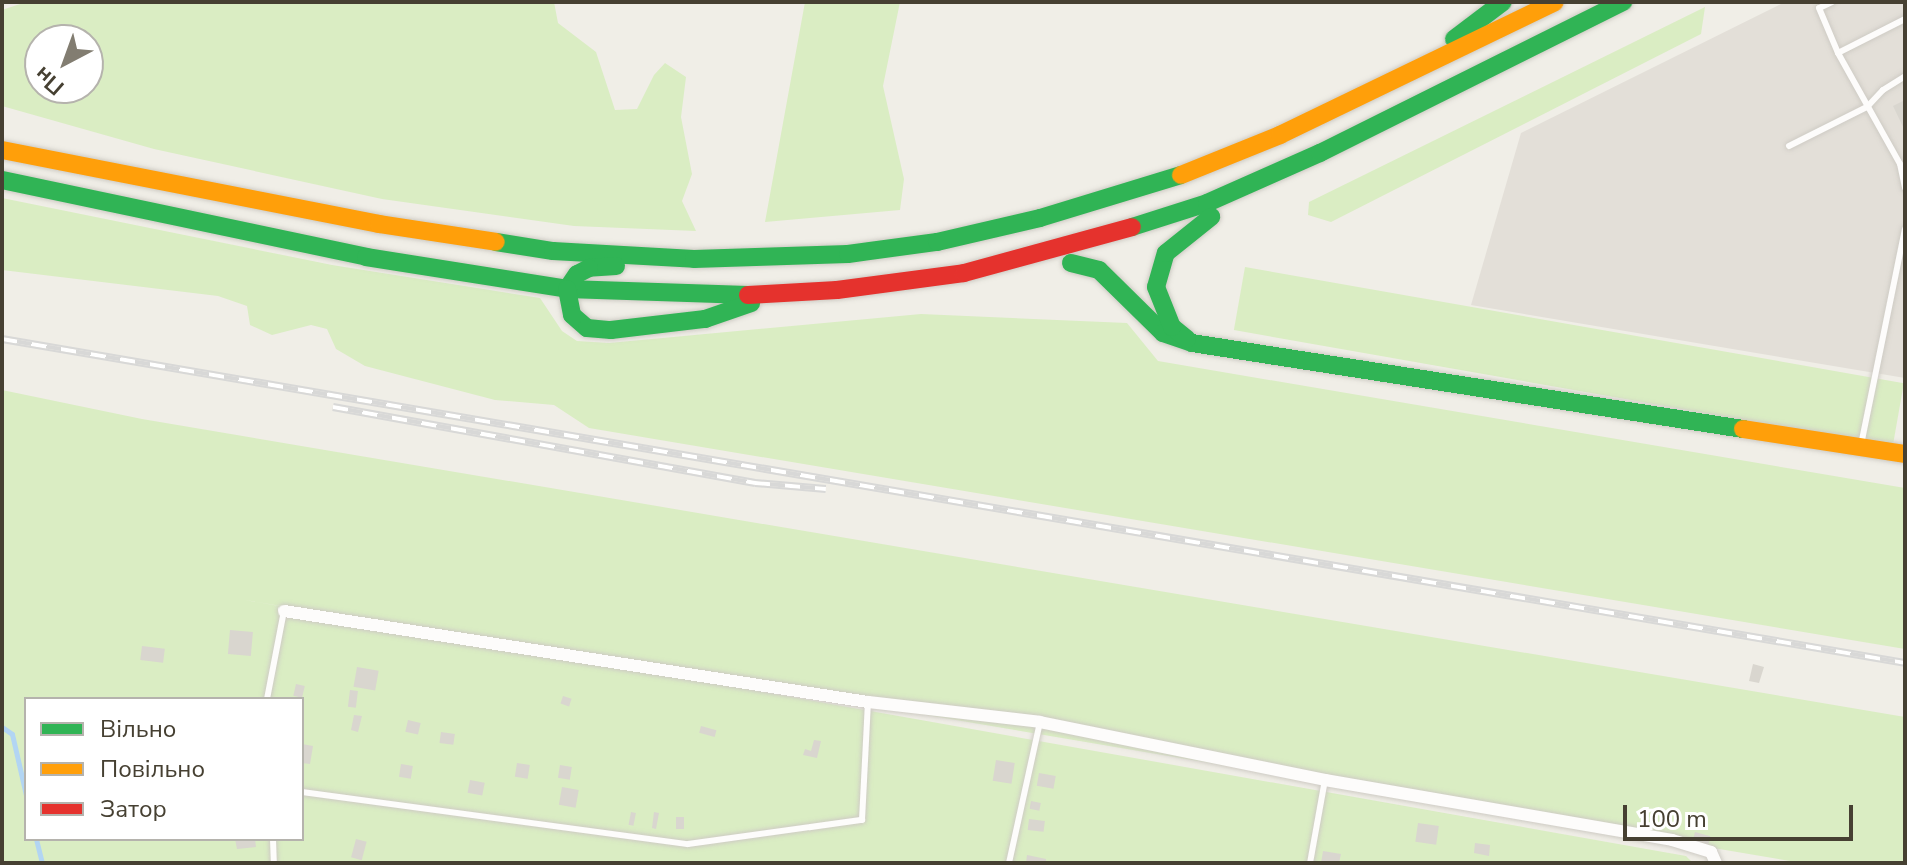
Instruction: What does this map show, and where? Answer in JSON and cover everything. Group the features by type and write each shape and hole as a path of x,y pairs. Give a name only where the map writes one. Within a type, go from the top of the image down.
{"main road":[{"path":"1411,72 1503,2"},
{"path":"775,295 705,319 611,330 587,328 572,315 567,289 577,274 589,268 694,259 848,254 937,242 1040,218 1182,175 1280,135 1555,2"},
{"path":"2,180 366,257 567,289 719,297 775,295 964,273 1081,244 1207,203 1320,153 1623,2"},
{"path":"2,150 379,224 553,251 694,259"},
{"path":"964,273 1015,276 1071,263 1211,217 1262,196 1320,153"},
{"path":"1192,343 1172,327 1156,287 1166,253 1211,217"},
{"path":"1071,263 1099,270 1163,333 1192,343 1905,454"}],"street":[{"path":"284,611 868,702 1040,722 1325,780 1672,840 1711,852 1716,863"}],"lane":[{"path":"1832,2 1819,8 1838,53 1900,164 1905,188"},
{"path":"1838,53 1905,19"},
{"path":"1789,146 1867,107 1883,90 1905,76"},
{"path":"1861,447 1905,229"},
{"path":"267,697 284,611"},
{"path":"304,792 688,844 862,820 868,702"},
{"path":"1009,863 1040,722"},
{"path":"1310,863 1325,780"},
{"path":"273,841 274,863"}],"shaded area":[{"path":"1785,2 1905,2 1905,378 1471,305 1521,133"}],"green space":[{"path":"26,2 554,2 558,23 596,52 615,110 637,109 654,75 665,63 686,77 681,117 692,174 682,201 696,231 574,226 382,199 154,149 2,106 2,10"},
{"path":"805,2 900,2 883,86 904,179 900,210 765,222"},
{"path":"1705,7 1701,34 1331,222 1308,215 1309,202"},
{"path":"2,198 332,265 540,298 562,331 577,341 609,343 921,314 1127,323 1158,361 1905,488 1905,649 589,428 554,405 495,400 365,366 336,349 327,329 311,325 272,335 250,325 247,306 218,296 2,270"},
{"path":"1245,267 1904,383 1893,446 1234,330"},
{"path":"2,390 142,419 1905,717 1905,863 1802,863 245,600 1686,856 1693,863 2,863"}],"building":[{"path":"1905,100 1905,131 1893,106"},
{"path":"230,630 253,632 251,656 228,654"},
{"path":"142,646 165,649 163,663 140,660"},
{"path":"1753,664 1764,667 1759,683 1749,681"},
{"path":"357,667 379,671 375,691 354,687"},
{"path":"296,684 305,686 302,697 293,696"},
{"path":"350,690 358,691 356,708 348,707"},
{"path":"563,696 572,699 569,706 561,704"},
{"path":"354,715 362,716 358,732 351,730"},
{"path":"408,720 421,723 418,735 405,732"},
{"path":"701,726 716,730 715,737 699,733"},
{"path":"441,732 455,734 453,745 439,743"},
{"path":"814,740 821,741 817,758 803,755 805,749 811,751"},
{"path":"304,744 313,746 310,764 304,763"},
{"path":"996,760 1015,763 1011,784 993,781"},
{"path":"517,763 530,765 528,779 515,777"},
{"path":"401,764 413,766 411,779 399,777"},
{"path":"560,765 572,767 570,780 558,778"},
{"path":"1039,773 1056,776 1053,789 1037,786"},
{"path":"470,780 485,783 482,796 468,793"},
{"path":"562,787 579,790 576,808 559,805"},
{"path":"1031,801 1041,803 1039,811 1029,809"},
{"path":"631,812 636,813 633,826 629,825"},
{"path":"654,812 659,813 656,829 652,828"},
{"path":"676,817 684,817 684,829 676,829"},
{"path":"1029,819 1045,821 1044,832 1028,830"},
{"path":"1418,823 1439,826 1436,845 1415,842"},
{"path":"1695,832 1710,836 1708,845 1693,841"},
{"path":"356,839 367,842 362,860 351,857"},
{"path":"235,841 255,841 256,847 237,849"},
{"path":"1475,843 1490,845 1489,856 1474,853"},
{"path":"1323,851 1341,854 1339,863 1321,863"},
{"path":"1027,855 1046,859 1046,863 1026,863"}],"waterway":[{"path":"2,727 12,734 24,786"},
{"path":"36,841 42,863"}],"railway":[{"path":"2,339 1905,663"},
{"path":"333,407 755,483 826,489"}],"traffic: fast":[{"path":"1454,39 1503,2"},
{"path":"1132,227 1207,203 1320,153 1623,2"},
{"path":"496,242 553,251 694,259 848,254 937,242 1040,218 1181,175"},
{"path":"2,180 366,257 567,289 748,295"},
{"path":"1187,339 1172,327 1156,287 1166,253 1211,217"},
{"path":"1071,263 1099,270 1163,333 1192,343 1743,429"},
{"path":"616,266 589,268 577,274 567,289 572,315 587,328 611,330 705,319 751,303"}],"traffic: slow":[{"path":"1181,175 1280,135 1555,2"},
{"path":"2,150 379,224 496,242"},
{"path":"1743,429 1905,454"}],"traffic: jam":[{"path":"748,295 837,290 964,273 1132,227"}]}
